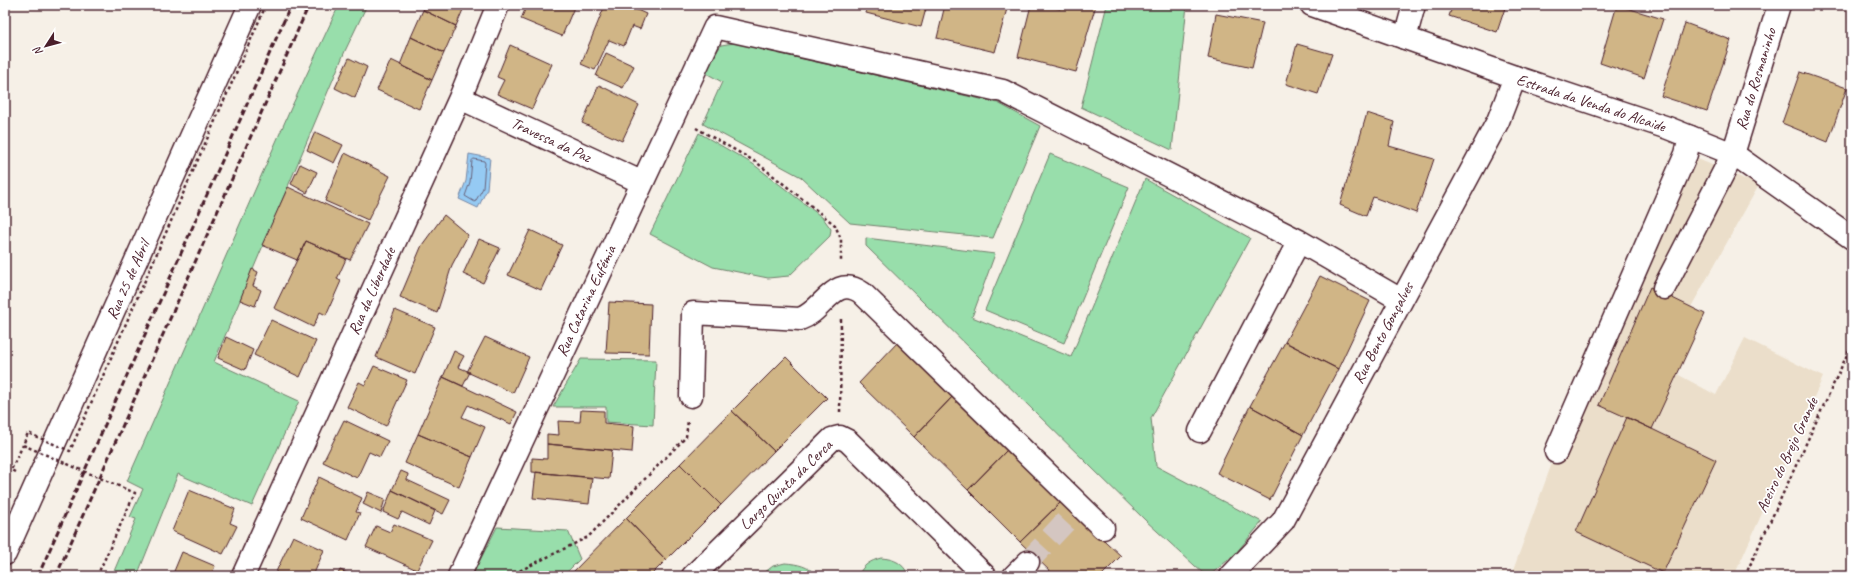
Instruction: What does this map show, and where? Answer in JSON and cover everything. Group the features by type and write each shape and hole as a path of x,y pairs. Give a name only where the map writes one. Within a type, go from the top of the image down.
{"street":[{"name":"Rua 25 de Abril","path":"5,554 250,5"},
{"name":"Rua da Liberdade","path":"243,576 460,98 498,5"},
{"name":"Estrada da Venda do Alcaide","path":"1312,5 1515,77 1668,128 1733,154 1852,238"},
{"path":"1405,38 1414,5"},
{"name":"Rua do Rosmaninho","path":"1664,288 1733,154 1779,5"},
{"name":"Rua Catarina Eufémia","path":"459,576 641,182 715,27 1002,91 1299,241"},
{"name":"Rua Bento Gonçalves","path":"1231,576 1283,521 1498,121 1515,77"},
{"name":"Travessa da Paz","path":"460,98 641,182"},
{"path":"1556,452 1686,154 1690,136"},
{"path":"1200,431 1299,241 1401,300"},
{"path":"691,396 693,313 800,319 813,313 834,291 842,287 856,288 1103,528"},
{"name":"Largo Quinta da Cerca","path":"693,576 832,440 840,437 848,442 985,576"}],"path":[{"path":"97,576 135,493 23,445 28,433 70,451 266,5"},
{"path":"673,115 756,162 835,225 841,239 842,287 840,437"},
{"name":"Aceiro do Brejo Grande","path":"1745,576 1852,344"},
{"path":"509,576 588,537 686,437 691,396"}],"shaded area":[{"path":"1686,154 1759,185 1691,307 1705,314 1677,374 1716,395 1745,338 1823,377 1734,576 1511,576 1556,452"}],"green space":[{"path":"339,5 367,5 345,51 214,362 299,401 252,506 178,474 137,576 112,576 136,519 130,517 143,489 127,481 291,108"},
{"path":"1107,5 1187,5 1172,150 1081,107"},
{"path":"734,43 998,103 1040,126 993,238 850,223 801,177 703,124 722,82 704,72 721,45"},
{"path":"699,133 753,164 823,218 831,229 830,236 789,276 768,278 713,267 650,234"},
{"path":"1050,154 1129,187 1064,343 985,310"},
{"path":"1145,179 1250,238 1151,418 1156,466 1262,522 1235,554 1209,576 1206,576 1145,520 866,246 866,238 995,254 972,317 1071,357"},
{"path":"581,359 656,360 653,425 606,422 606,407 553,407"},
{"path":"497,527 568,531 580,559 563,576 472,576"},
{"path":"881,558 898,562 909,576 858,576 867,564"},
{"path":"785,563 803,566 818,576 760,576 773,566"}],"water":[{"path":"469,154 490,158 487,189 478,208 459,199 466,181"}],"building":[{"path":"426,5 465,5 456,26 423,10"},
{"path":"527,5 575,5 562,36 521,19"},
{"path":"605,5 626,5 646,14 640,29 632,26 624,46 609,40 595,70 581,64"},
{"path":"868,5 927,5 921,27 866,13"},
{"path":"945,5 1008,5 995,52 937,38"},
{"path":"1031,5 1047,5 1060,9 1061,5 1096,5 1076,72 1018,57"},
{"path":"1453,5 1506,5 1497,32 1449,16"},
{"path":"1617,5 1663,19 1644,78 1600,63"},
{"path":"423,10 456,26 444,53 411,37"},
{"path":"1216,14 1263,23 1252,68 1208,58"},
{"path":"1852,14 1852,24 1849,23"},
{"path":"1685,23 1731,40 1707,111 1661,96"},
{"path":"411,37 444,53 432,80 400,65"},
{"path":"1297,44 1332,54 1318,94 1286,84"},
{"path":"510,45 552,64 532,109 497,94 504,80 497,77"},
{"path":"606,53 634,66 623,88 596,76"},
{"path":"349,58 367,67 355,98 335,88"},
{"path":"391,60 432,80 419,109 377,90"},
{"path":"1800,72 1847,88 1828,142 1782,123"},
{"path":"599,85 639,105 622,141 582,123"},
{"path":"1367,113 1394,122 1389,146 1434,159 1416,213 1373,197 1366,216 1340,205"},
{"path":"315,132 343,145 334,163 307,150"},
{"path":"345,153 390,176 368,220 325,201"},
{"path":"300,164 317,172 307,193 291,184"},
{"path":"288,187 368,224 350,260 306,241 297,260 262,245"},
{"path":"444,215 468,235 452,265 437,313 400,297 422,245"},
{"path":"530,230 562,245 541,290 508,275"},
{"path":"479,239 500,248 483,283 463,274"},
{"path":"306,241 346,259 337,279 341,281 326,315 320,312 313,327 274,308"},
{"path":"252,269 258,272 253,286 261,290 255,306 240,300"},
{"path":"1320,276 1370,301 1338,369 1285,342"},
{"path":"1650,287 1705,314 1652,429 1599,405"},
{"path":"609,302 651,304 649,354 606,353"},
{"path":"395,310 435,327 415,374 376,357"},
{"path":"271,320 316,341 300,377 254,355"},
{"path":"226,337 253,350 245,370 218,358"},
{"path":"485,337 529,357 513,393 467,372"},
{"path":"898,342 954,395 914,437 859,383"},
{"path":"1285,342 1338,369 1303,435 1250,406"},
{"path":"454,351 464,356 458,367 470,372 463,386 443,377"},
{"path":"786,357 827,398 774,451 732,411"},
{"path":"374,366 407,380 386,426 347,407 359,382 365,385"},
{"path":"443,377 517,412 511,424 468,405 462,417 485,427 472,457 418,434"},
{"path":"954,395 1008,449 968,490 914,437"},
{"path":"1250,406 1303,435 1270,500 1217,473"},
{"path":"581,410 604,411 604,423 634,426 632,452 547,444 547,434 559,435 558,421 580,422"},
{"path":"732,411 774,451 721,505 680,464"},
{"path":"1627,417 1716,460 1663,573 1576,532"},
{"path":"344,420 388,441 380,457 369,452 357,478 323,462"},
{"path":"418,434 472,457 459,487 405,463"},
{"path":"547,444 612,450 609,479 532,472 532,458 547,459"},
{"path":"1008,449 1062,501 1020,542 968,490"},
{"path":"680,464 721,505 666,560 626,518"},
{"path":"401,471 408,474 407,480 450,500 443,514 392,490"},
{"path":"536,472 592,478 589,504 533,498"},
{"path":"319,477 362,498 356,512 360,513 348,540 301,518"},
{"path":"189,490 235,509 230,523 237,526 223,554 172,531"},
{"path":"392,490 435,511 429,525 402,512 398,519 383,512"},
{"path":"368,492 385,499 381,513 363,504"},
{"path":"1062,501 1121,556 1101,576 1055,576 1020,542"},
{"path":"626,518 666,560 650,576 575,576 572,573"},
{"path":"394,524 432,540 417,570 366,547 376,526 390,532"},
{"path":"293,536 324,550 313,576 274,576"},
{"path":"182,552 215,566 211,576 172,576"},
{"path":"340,570 355,576 337,576"}],"tunnel":[{"path":"1028,562 1080,506"}],"railway":[{"path":"38,576 291,5"},
{"path":"56,576 309,5"}]}
